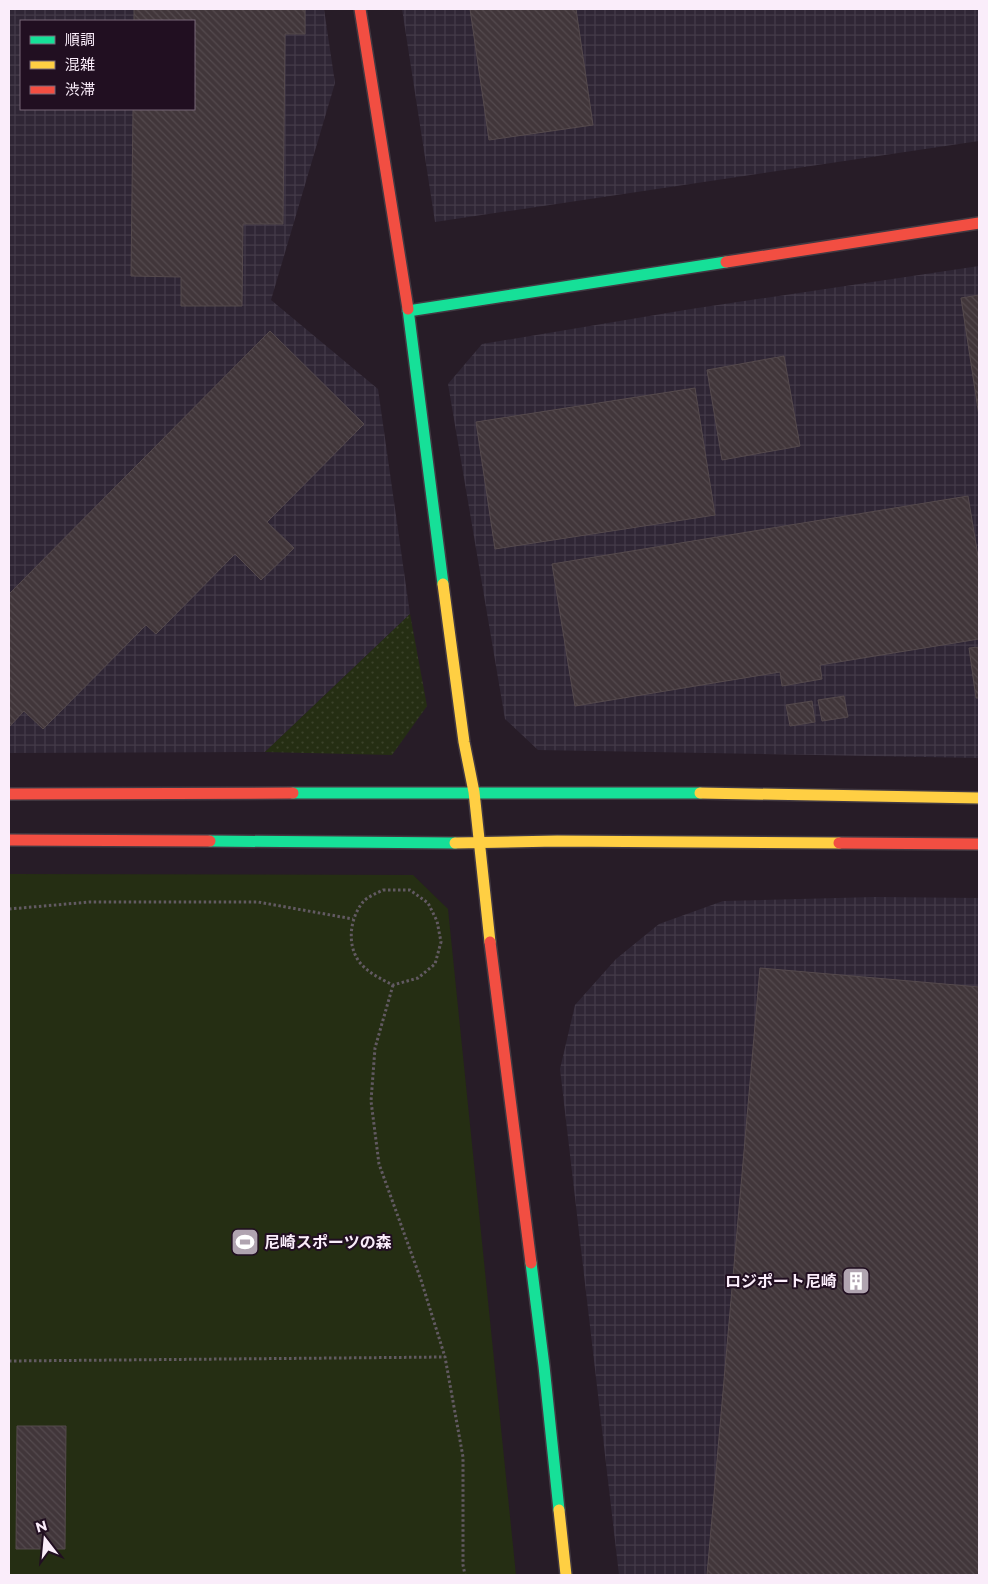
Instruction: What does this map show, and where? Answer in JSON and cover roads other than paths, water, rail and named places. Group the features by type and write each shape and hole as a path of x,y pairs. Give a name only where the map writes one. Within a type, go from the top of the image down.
{"street":[{"path":"360,9 408,311 464,742 474,792 484,896 544,1366 566,1575"},
{"path":"408,311 979,223"},
{"path":"9,794 719,793 979,798"},
{"path":"9,840 979,844"}],"place":[{"name":"尼崎スポーツの森","path":"245,1242"},
{"name":"ロジポート尼崎","path":"856,1281"}]}
